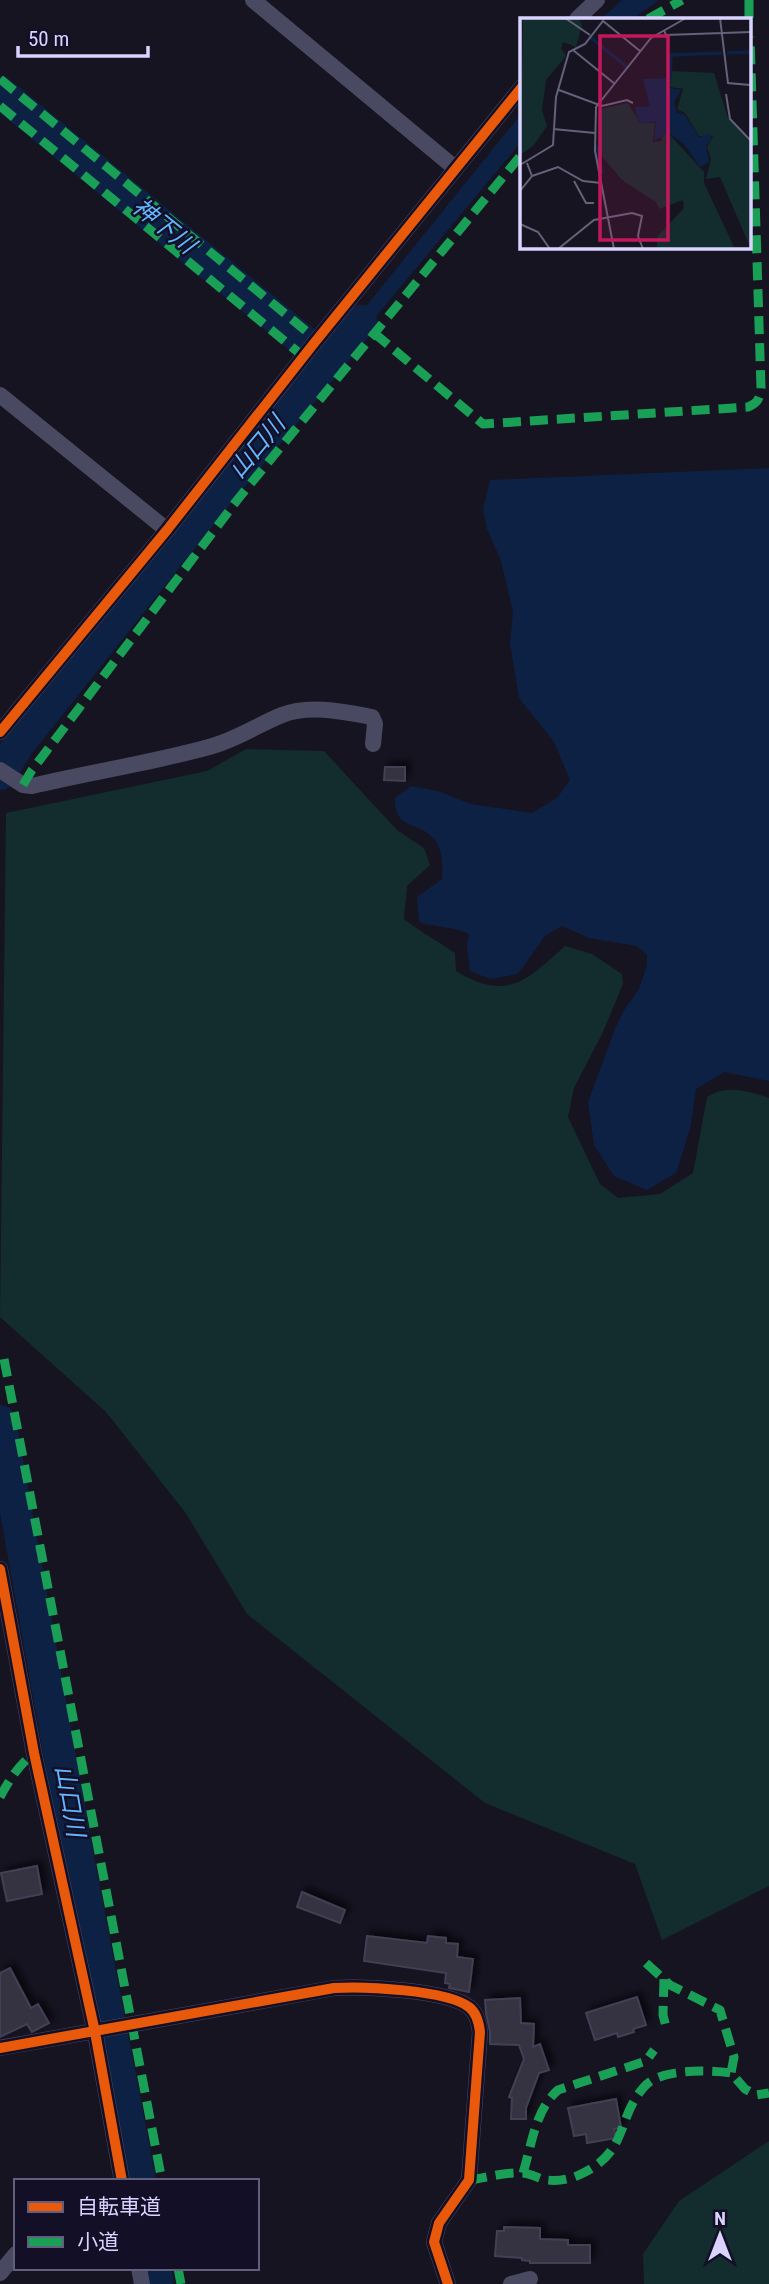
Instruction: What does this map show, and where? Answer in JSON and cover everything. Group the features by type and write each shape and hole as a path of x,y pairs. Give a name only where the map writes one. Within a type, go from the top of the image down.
{"street":[{"path":"253,0 455,168"},
{"path":"579,18 597,0"},
{"path":"0,732 167,530 310,348 520,89"},
{"path":"0,395 167,530"},
{"path":"0,769 16,782 32,786 211,747 246,734 284,714 303,710 344,711 372,717 375,724 373,744"},
{"path":"0,1569 7,1646 98,2031 122,2179"},
{"path":"0,2048 334,1988 363,1986 456,2000 472,2008 479,2022 480,2032 469,2180 439,2223 434,2242 448,2284"},
{"path":"0,2273 14,2256"},
{"path":"511,2284 530,2279"}],"green space":[{"path":"246,749 324,751 397,830 424,848 430,865 407,886 404,919 455,953 456,971 489,985 503,986 527,977 565,946 592,954 622,974 623,984 603,1032 574,1088 568,1117 600,1184 618,1198 660,1194 693,1173 707,1097 730,1090 746,1091 769,1098 769,1886 662,1940 635,1864 485,1803 247,1614 185,1512 106,1412 0,1317 6,813 207,771"},
{"path":"769,2141 769,2284 644,2284 643,2254 679,2201"}],"water":[{"path":"622,0 659,0 633,18 602,18"},
{"path":"520,115 520,143 339,361 329,352"},
{"path":"769,468 769,1081 724,1072 696,1089 690,1129 676,1173 647,1190 614,1176 594,1145 588,1102 615,1029 639,989 647,965 647,955 637,946 589,938 562,926 545,936 518,974 490,979 470,971 467,946 469,934 419,922 417,897 442,879 441,856 438,845 431,836 398,815 395,798 411,786 438,791 471,804 532,813 557,798 570,780 554,742 519,698 510,643 513,612 501,561 487,529 483,509 490,480"}],"building":[{"path":"385,767 405,767 405,781 384,780"},
{"path":"37,1866 42,1894 7,1901 1,1873"},
{"path":"302,1892 345,1910 340,1923 297,1907"},
{"path":"367,1936 427,1943 428,1936 446,1938 446,1943 458,1944 457,1957 473,1959 469,1992 449,1988 450,1984 445,1983 446,1973 364,1961"},
{"path":"10,1968 31,2008 38,2004 49,2023 32,2032 27,2024 0,2037 0,1973"},
{"path":"637,1997 646,2025 618,2037 617,2033 595,2040 586,2013"},
{"path":"520,1998 521,2023 534,2024 533,2047 540,2044 549,2070 539,2073 526,2108 526,2119 511,2119 512,2098 509,2097 524,2059 519,2045 490,2044 485,2000"},
{"path":"616,2099 621,2127 614,2129 616,2138 587,2143 586,2134 574,2136 568,2108"},
{"path":"504,2227 540,2228 540,2239 568,2240 568,2245 590,2245 590,2263 530,2263 522,2258 495,2256 497,2231 504,2231"}],"waterway":[{"name":"神下川","path":"0,92 328,361"},
{"name":"山口川","path":"0,774 19,744 200,516 361,321"},
{"name":"山口川","path":"0,1421 76,1847 140,2179"},
{"name":"山口川","path":"155,2270 158,2284"}],"marked path":[{"path":"650,18 682,0"},
{"path":"749,0 749,18"},
{"path":"0,79 317,340"},
{"path":"374,333 483,424 748,407 754,404 761,388 752,101"},
{"path":"0,106 304,357"},
{"path":"23,785 238,499 520,156"},
{"path":"4,1359 162,2179"},
{"path":"0,1797 15,1773 34,1753"},
{"path":"646,1963 670,1985 720,2010 734,2057 731,2073"},
{"path":"664,1979 663,2015 666,2027"},
{"path":"523,2173 539,2117 558,2090 646,2061 654,2050"},
{"path":"469,2180 515,2173 551,2180 579,2175 607,2156 620,2135 635,2099 644,2087 661,2076 698,2071 731,2073 745,2089 756,2095 769,2093"},
{"path":"178,2270 181,2284"}],"cycle path":[{"path":"0,732 167,530 520,89"},
{"path":"0,1569 34,1753 95,2032 122,2179"},
{"path":"0,2048 334,1988 404,1990 458,2001 474,2012 480,2032 469,2180 439,2223 434,2242 448,2284"}]}
